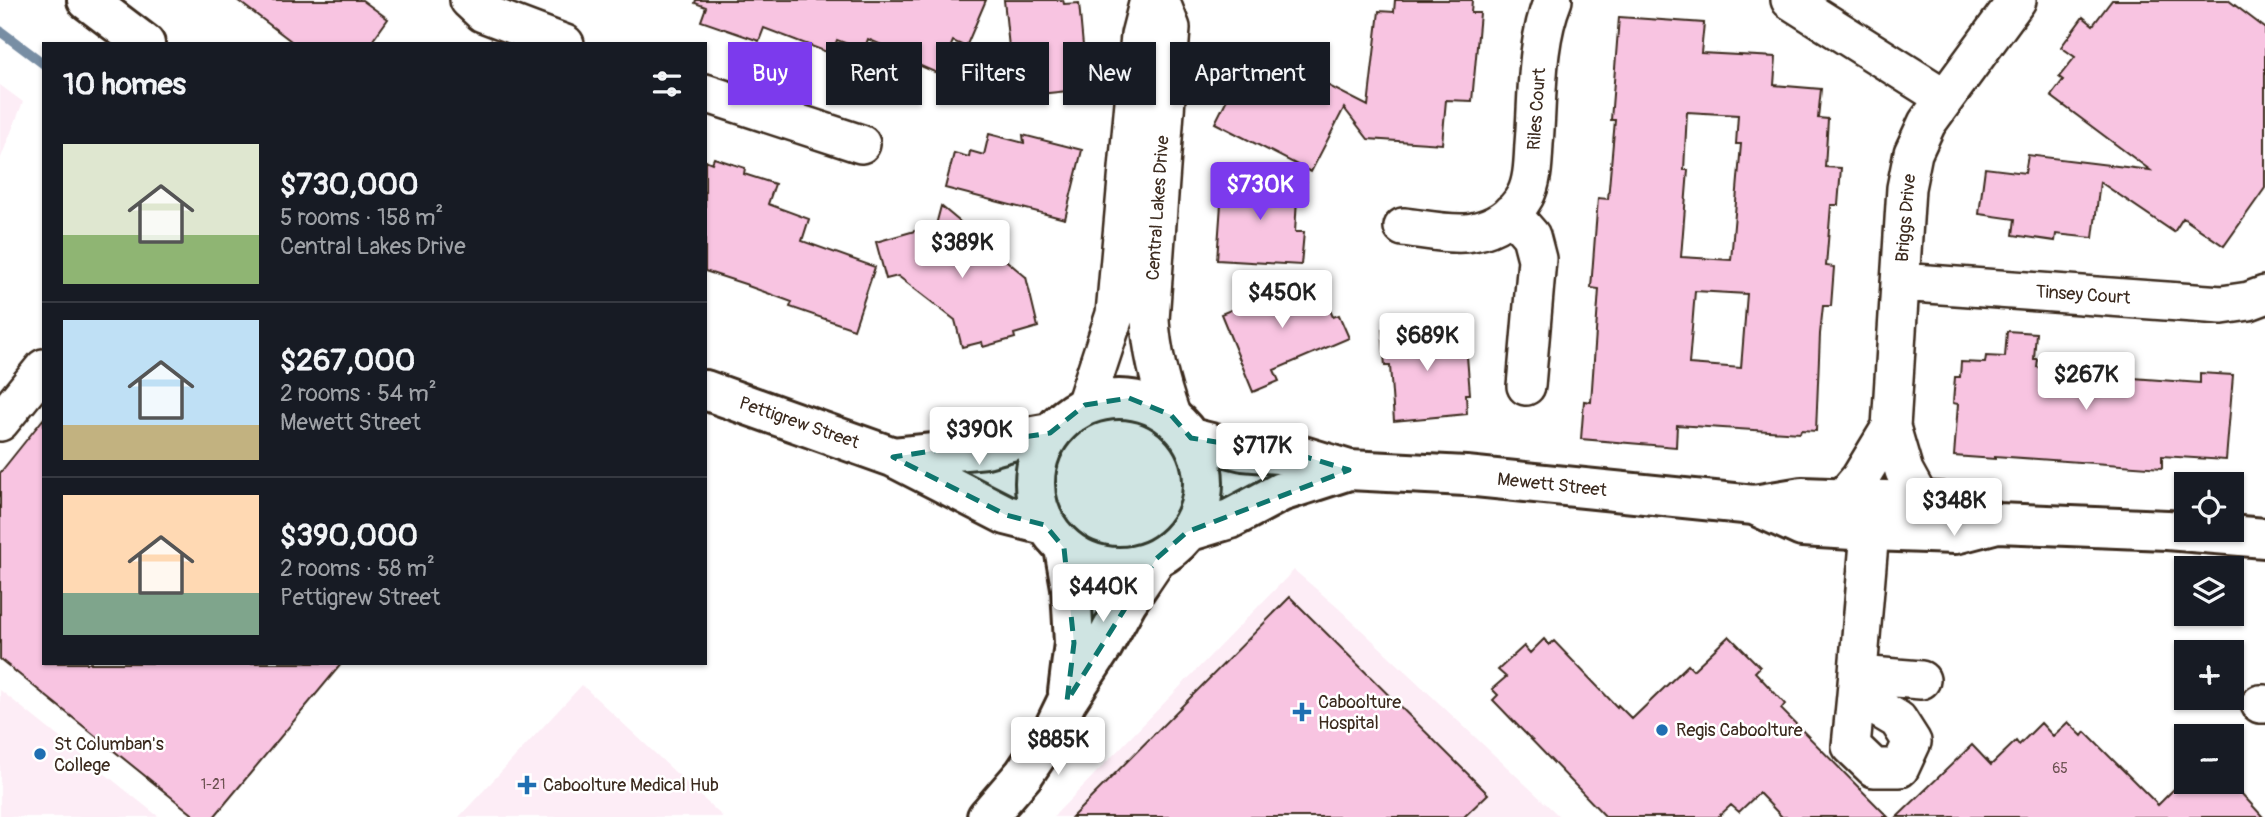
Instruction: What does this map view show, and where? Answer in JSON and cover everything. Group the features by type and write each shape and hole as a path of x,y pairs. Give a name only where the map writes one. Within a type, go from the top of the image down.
{"main road":[{"path":"87,0 142,42"},
{"name":"Pettigrew Street","path":"707,391 893,457 1055,537"},
{"path":"1055,537 1084,561 1108,567 1132,566 1156,559 1173,548 1187,532 1199,510 1203,485 1201,460 1181,427 1152,404 1129,398 1107,399 1085,405 1066,417 1050,433 1039,454 1034,479 1036,503 1055,537 1071,587 1074,643 1067,701"},
{"name":"Mewett Street","path":"1181,427 1243,451 1303,456 1349,470 1466,476 1754,505 1802,497 1940,502 1997,523"},
{"name":"Pettigrew Street","path":"893,457 985,448 1050,433"},
{"name":"Mewett Street","path":"1187,532 1230,519 1281,492 1349,470"},
{"name":"Mewett Street","path":"1754,505 1802,527 1955,534 1997,523 2167,530 2265,538"},
{"path":"987,817 1024,774 1051,734 1067,701 1104,646 1127,602 1156,559"}],"street":[{"path":"469,0 483,13 560,42"},
{"name":"Central Lakes Drive","path":"1085,405 1115,314 1140,35 1149,0"},
{"name":"Central Lakes Drive","path":"1160,0 1171,27 1150,320 1151,345 1159,380 1181,427"},
{"name":"Riles Court","path":"1511,214 1525,196 1532,175 1541,44 1553,0"},
{"path":"1790,0 1945,98"},
{"name":"Briggs Drive","path":"1920,502 1904,471 1891,427 1906,188 1913,153 1927,123 2017,0"},
{"path":"707,94 861,144"},
{"path":"1403,227 1470,233 1493,227 1511,214 1531,236 1537,259 1526,386"},
{"name":"Tinsey Court","path":"1900,282 2222,305 2249,301 2265,295"},
{"path":"0,422 42,370"},
{"name":"Briggs Drive","path":"1843,498 1860,478 1891,427"},
{"path":"1870,531 1857,685 1921,680"}],"highlighted area":[{"path":"1129,398 1171,415 1191,438 1303,456 1349,470 1187,532 1156,559 1067,701 1074,643 1064,548 1045,525 1006,515 893,457 1050,433 1085,405"}],"shaded area":[{"path":"0,85 23,102 0,160"},
{"name":"Caboolture Hospital","path":"1294,570 1337,607 1560,817 1053,817"},
{"path":"582,685 723,817 459,817"},
{"name":"St Columban's College","path":"0,690 159,817 0,817"}],"building":[{"path":"237,0 362,0 388,19 371,42 292,42"},
{"path":"696,0 986,0 968,42 936,42 936,73 922,67 922,42 837,40 826,42 826,52 812,46 812,42 801,42 764,28 759,41 701,21 706,7 695,3"},
{"path":"1004,0 1063,0 1064,4 1079,3 1083,42 1063,42 1063,92 1049,93 1049,42 1008,42"},
{"path":"1395,0 1472,0 1471,13 1480,13 1472,101 1446,100 1442,144 1368,139 1344,108 1311,172 1215,123 1224,105 1330,105 1330,87 1368,106 1379,11 1394,12"},
{"path":"2112,0 2228,0 2265,28 2265,188 2224,246 2183,218 2174,232 2100,182 2093,238 2056,234 2055,241 2013,235 2015,219 1979,214 1985,168 2025,173 2028,155 2150,170 2051,96 2063,80 2059,77 2075,57 2061,47 2083,17 2093,25"},
{"path":"1619,17 1704,23 1701,53 1776,57 1774,85 1821,89 1818,118 1828,119 1825,167 1841,168 1838,205 1831,205 1826,266 1834,267 1831,306 1823,306 1816,431 1801,430 1800,433 1677,425 1676,447 1581,439 1584,401 1591,402 1599,289 1591,288 1598,198 1608,199 1615,120 1611,120","holes":["1687,112 1738,115 1736,144 1741,144 1731,260 1681,257 1688,170 1684,170","1695,291 1747,294 1741,368 1689,364"]},
{"path":"989,134 1024,143 1023,135 1082,150 1065,219 945,188 954,153 969,157 970,151 984,155"},
{"path":"714,158 745,168 744,174 775,184 768,204 809,219 802,241 875,267 854,329 790,307 792,302 707,272 707,161 712,163"},
{"path":"1226,177 1306,182 1297,199 1295,232 1304,232 1301,265 1217,260 1222,190 1225,190"},
{"path":"941,206 1026,277 1038,327 1014,334 1015,338 983,347 982,342 962,347 955,320 898,276 886,279 876,242 936,225"},
{"path":"1315,275 1333,317 1339,315 1349,338 1274,370 1279,381 1253,392 1221,314"},
{"path":"1419,326 1420,334 1465,331 1470,394 1466,394 1467,414 1394,421 1390,366 1385,366 1382,329"},
{"path":"2007,331 2036,333 2034,359 2038,359 2037,367 2098,372 2101,364 2129,366 2133,378 2200,383 2200,373 2233,375 2226,460 2162,456 2162,468 1995,456 1995,459 1954,456 1958,404 1953,403 1955,377 1960,377 1961,362 1985,363 1986,356 2005,357"},
{"path":"42,420 42,665 340,665 214,817 196,817 0,659 0,473"},
{"name":"Caboolture Hospital","path":"1290,597 1488,794 1464,817 1072,817"},
{"name":"Regis Caboolture","path":"1729,636 1760,667 1755,672 1785,704 1781,709 1888,817 1782,817 1759,793 1739,812 1731,805 1718,817 1606,817 1493,700 1498,695 1492,689 1506,677 1498,670 1524,646 1530,653 1544,639 1549,645 1554,641 1617,707 1618,705 1632,719 1688,665 1693,670"},
{"path":"2068,722 2082,736 2085,732 2158,805 2174,789 2174,794 2242,794 2263,817 1897,817 1972,745 1991,765 2016,741 2019,745 2041,723 2053,736"}],"waterway":[{"path":"0,31 42,62"}],"place":[{"name":"Caboolture Hospital","path":"1302,712"},
{"name":"Regis Caboolture","path":"1662,730"},
{"name":"St Columban's College","path":"40,754"},
{"name":"Caboolture Medical Hub","path":"527,785"}]}
